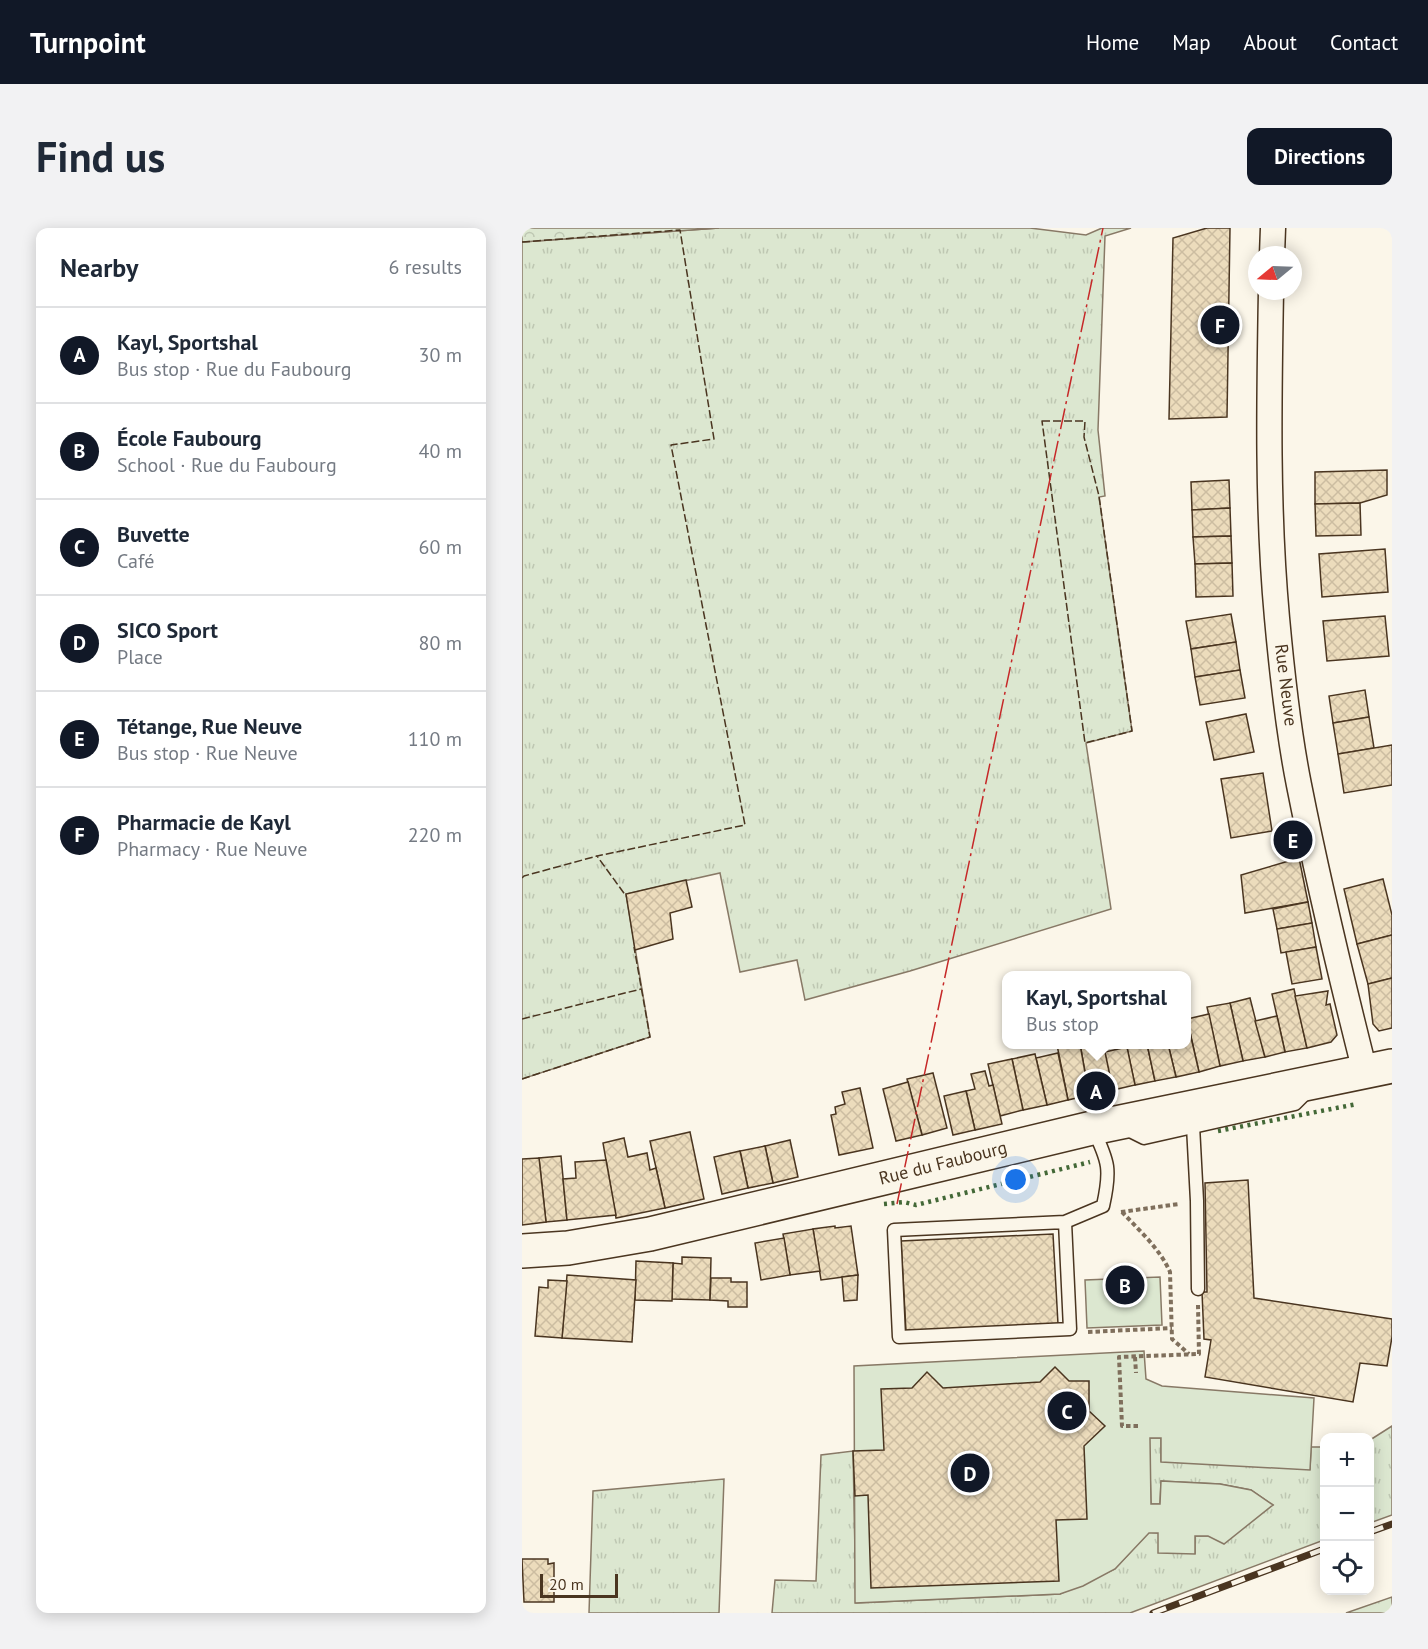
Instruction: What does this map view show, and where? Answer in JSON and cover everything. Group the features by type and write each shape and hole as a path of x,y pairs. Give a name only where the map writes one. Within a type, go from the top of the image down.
{"main road":[{"name":"Rue du Faubourg","path":"522,1251 568,1248 651,1234 1103,1126 1378,1069"}],"street":[{"path":"1272,246 1273,228"},
{"name":"Rue Neuve","path":"1271,300 1269,442 1271,528 1277,618 1286,693 1299,783 1378,1069"}],"lane":[{"path":"1065,1222 1070,1329 899,1337 894,1230 1065,1222 1103,1206 1108,1184 1103,1126 1144,1138 1295,1104 1317,1082"},
{"path":"1193,1126 1198,1289"}],"path":[{"path":"1103,1206 1122,1212 1197,1201"},
{"path":"1122,1212 1146,1238 1170,1272 1172,1338 1190,1354"},
{"path":"1138,1426 1122,1426 1119,1357 1199,1354 1198,1289"},
{"path":"1070,1329 1082,1332 1172,1328"},
{"path":"1135,1356 1136,1372"}],"green space":[{"path":"522,228 719,228 522,242"},
{"path":"719,228 1030,228 1086,235 1102,228 1131,228 1105,236 1098,430 1105,496 1099,497 1132,731 1086,743 1111,909 910,971 805,1000 797,960 740,972 720,873 626,894 650,1037 522,1079 522,242"},
{"path":"1160,1277 1162,1325 1087,1328 1085,1280"},
{"path":"1144,1351 1146,1379 1162,1386 1314,1398 1310,1470 1161,1462 1161,1438 1150,1438 1151,1504 1160,1504 1161,1481 1220,1484 1251,1490 1273,1505 1224,1544 1208,1536 1195,1536 1195,1554 1158,1553 1158,1533 1149,1533 1115,1569 1083,1586 1060,1594 855,1603 854,1366"},
{"path":"1392,1426 1392,1515 1374,1522 1374,1487 1374,1437"},
{"path":"1149,1438 1161,1438 1161,1461 1310,1469 1311,1447 1320,1447 1320,1542 1130,1613 772,1613 775,1580 816,1581 821,1455 853,1451 856,1603 1060,1594 1115,1569 1149,1532 1158,1533 1195,1553 1195,1536 1208,1536 1273,1505 1251,1490 1220,1484 1161,1481 1160,1504 1151,1504"},
{"path":"724,1479 719,1613 589,1613 593,1491"},
{"path":"1392,1597 1392,1613 1346,1613"}],"building":[{"path":"1207,228 1230,228 1227,417 1169,419 1173,238"},
{"path":"1387,470 1387,495 1360,503 1315,504 1315,472"},
{"path":"1229,480 1230,508 1192,510 1191,482"},
{"path":"1360,503 1361,535 1316,536 1315,504"},
{"path":"1230,508 1231,536 1193,537 1192,510"},
{"path":"1231,536 1232,563 1195,564 1193,537"},
{"path":"1385,549 1388,592 1322,597 1319,554"},
{"path":"1232,563 1233,596 1196,597 1195,564"},
{"path":"1231,614 1236,642 1191,649 1186,621"},
{"path":"1385,616 1389,656 1327,661 1323,621"},
{"path":"1236,642 1240,670 1195,677 1191,649"},
{"path":"1240,670 1245,698 1200,705 1195,677"},
{"path":"1365,690 1369,717 1333,723 1329,696"},
{"path":"1246,714 1254,752 1214,760 1206,722"},
{"path":"1369,717 1374,748 1338,754 1333,723"},
{"path":"1392,745 1392,785 1344,793 1338,754"},
{"path":"1263,773 1272,831 1231,838 1221,779"},
{"path":"1299,858 1308,902 1245,913 1241,875"},
{"path":"1383,879 1392,915 1392,935 1357,944 1344,889"},
{"path":"686,880 692,907 670,913 673,939 635,950 626,894"},
{"path":"1308,902 1312,923 1277,929 1273,909"},
{"path":"1312,923 1316,947 1281,953 1277,929"},
{"path":"1392,935 1392,978 1368,984 1357,944"},
{"path":"1316,947 1322,979 1292,984 1286,952"},
{"path":"1392,978 1392,1028 1379,1031 1373,1024 1368,984"},
{"path":"1294,989 1307,1048 1285,1052 1272,994"},
{"path":"1328,991 1326,1005 1330,1004 1337,1035 1331,1042 1307,1048 1295,996"},
{"path":"1250,998 1265,1057 1243,1061 1230,1003"},
{"path":"1230,1003 1243,1061 1220,1066 1207,1007"},
{"path":"1209,1014 1220,1066 1199,1072 1191,1037 1191,1018"},
{"path":"1277,1016 1285,1052 1265,1057 1255,1021"},
{"path":"1191,1037 1199,1072 1176,1077 1169,1049 1191,1049"},
{"path":"1058,1049 1081,1049 1089,1095 1068,1100"},
{"path":"1081,1049 1105,1049 1113,1090 1089,1095"},
{"path":"1127,1049 1148,1049 1155,1081 1135,1085"},
{"path":"1127,1049 1135,1085 1113,1090 1105,1052"},
{"path":"1148,1049 1169,1049 1176,1077 1155,1081"},
{"path":"1058,1053 1068,1100 1047,1105 1036,1058"},
{"path":"1035,1054 1047,1105 1023,1110 1012,1059"},
{"path":"1012,1059 1023,1110 1000,1116 988,1064"},
{"path":"985,1071 989,1086 993,1085 1002,1124 975,1130 966,1091 975,1089 971,1074"},
{"path":"933,1073 947,1128 922,1135 907,1079"},
{"path":"908,1082 922,1135 896,1141 883,1089"},
{"path":"860,1088 873,1148 839,1155 831,1115 836,1114 835,1107 845,1104 842,1092"},
{"path":"966,1091 975,1130 953,1135 944,1096"},
{"path":"690,1132 704,1199 665,1208 650,1141"},
{"path":"624,1138 628,1157 647,1153 650,1170 656,1168 665,1208 616,1218 603,1143"},
{"path":"790,1140 798,1177 773,1183 765,1146"},
{"path":"765,1146 773,1183 748,1188 740,1151"},
{"path":"740,1151 748,1188 722,1194 714,1157"},
{"path":"561,1156 567,1220 546,1222 539,1158"},
{"path":"539,1158 546,1222 522,1225 522,1159"},
{"path":"606,1160 616,1215 567,1220 563,1179 576,1178 575,1162"},
{"path":"1248,1180 1254,1298 1392,1319 1392,1337 1387,1366 1360,1363 1353,1402 1205,1377 1211,1340 1204,1339 1202,1292 1207,1292 1205,1183"},
{"path":"835,1226 835,1228 851,1226 858,1275 821,1280 813,1229"},
{"path":"813,1229 820,1271 790,1275 783,1234"},
{"path":"1053,1234 1058,1324 906,1331 901,1241"},
{"path":"784,1238 790,1275 761,1280 755,1243"},
{"path":"682,1257 711,1258 710,1300 672,1299 673,1263 682,1264"},
{"path":"636,1261 673,1263 672,1301 635,1300"},
{"path":"567,1275 636,1280 632,1342 562,1338"},
{"path":"858,1275 857,1300 844,1301 842,1277"},
{"path":"711,1278 731,1278 731,1282 747,1282 747,1307 728,1307 728,1301 710,1300"},
{"path":"548,1280 567,1281 562,1338 535,1336 539,1287 548,1288"},
{"path":"1055,1367 1069,1381 1089,1381 1089,1411 1105,1426 1084,1446 1087,1519 1056,1520 1059,1581 871,1588 868,1495 855,1496 853,1451 884,1450 881,1389 912,1388 927,1372 943,1388 1040,1382"},
{"path":"522,1559 548,1559 548,1564 554,1563 554,1602 524,1602"}],"railway":[{"path":"1374,1531 1392,1524"},
{"path":"1153,1613 1320,1550"}],"hedge":[{"path":"1218,1131 1357,1104"},
{"path":"884,1204 904,1202 916,1205 1090,1162"}],"fence":[{"path":"522,242 680,230 714,439 671,445 745,825 597,856 626,896"},
{"path":"1042,421 1085,421 1084,437 1099,496 1132,731 1085,743 1042,421"},
{"path":"522,878 597,856"},
{"path":"522,1079 650,1037 634,947"},
{"path":"522,1019 641,989"}],"power":[{"path":"897,1204 1103,228"}],"place":[{"name":"Pharmacie de Kayl","path":"1220,325"},
{"name":"Tétange, Rue Neuve","path":"1293,840"},
{"name":"Kayl, Sportshal","path":"1096,1091"},
{"name":"École Faubourg","path":"1125,1285"},
{"name":"Buvette","path":"1067,1411"},
{"name":"SICO Sport","path":"970,1473"}]}
